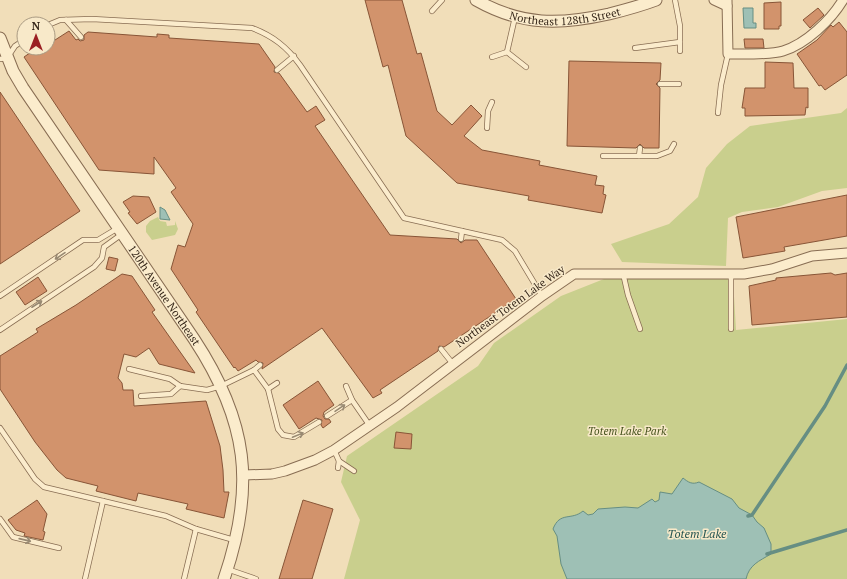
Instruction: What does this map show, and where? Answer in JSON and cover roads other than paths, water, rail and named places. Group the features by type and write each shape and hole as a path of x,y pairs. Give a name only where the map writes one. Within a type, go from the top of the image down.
{"street":[{"name":"Northeast 128th Street","path":"476,0 515,17 544,22 573,21 630,9 656,0"},
{"path":"714,0 727,3 728,54 782,52 802,43 819,29 844,1"},
{"name":"120th Avenue Northeast","path":"0,38 3,58 209,361 222,386 236,424 244,475 244,488 236,540 226,574"},
{"name":"Northeast Totem Lake Way","path":"244,475 272,474 285,471 302,466 334,450 370,426 542,296 574,274 744,274 772,269 812,256 847,253"}],"lane":[{"path":"432,11 442,0"},
{"path":"675,0 680,26 680,51"},
{"path":"507,52 515,17"},
{"path":"56,23 66,20 92,19 252,28 269,34 294,56 404,218 502,240 515,251 542,296"},
{"path":"66,20 81,36"},
{"path":"635,48 680,42"},
{"path":"3,58 16,45"},
{"path":"492,57 507,52"},
{"path":"507,52 526,67"},
{"path":"718,113 721,85 728,54"},
{"path":"277,70 294,56"},
{"path":"660,84 679,84"},
{"path":"487,128 488,111 492,102"},
{"path":"603,156 664,155 670,151 674,144"},
{"path":"639,156 640,148"},
{"path":"0,296 83,240 98,240 120,230"},
{"path":"0,330 94,267 102,258 104,247 120,230"},
{"path":"461,239 462,231"},
{"path":"623,273 628,295 640,329"},
{"path":"731,274 731,329"},
{"path":"441,349 453,364"},
{"path":"129,369 170,379 180,386 207,390 222,386 260,366"},
{"path":"254,370 268,389 278,429 283,435 294,437 319,422"},
{"path":"268,389 277,383"},
{"path":"140,396 171,394 180,386"},
{"path":"346,386 352,400 370,426"},
{"path":"327,416 352,400"},
{"path":"0,428 41,486 166,516 196,529 236,540"},
{"path":"334,450 339,461 354,471"},
{"path":"338,468 339,461"},
{"path":"85,579 103,501"},
{"path":"0,519 13,537 59,548"},
{"path":"184,579 196,529"},
{"path":"226,574 256,579"}],"water":[{"path":"743,8 753,8 753,23 756,23 756,28 744,28"},
{"path":"160,207 165,210 170,220 160,219"},
{"name":"Totem Lake","path":"683,478 692,483 699,482 732,499 739,508 752,515 764,528 771,544 771,554 759,561 749,570 746,579 567,579 561,564 557,536 553,529 559,520 574,516 583,511 588,515 593,514 598,509 625,507 638,508 652,499 655,502 659,500 660,492 672,494"}],"waterway":[{"path":"748,516 752,515 825,406 847,365"},
{"path":"767,554 847,530"}],"park label":[{"name":"Totem Lake Park","path":"627,431"}]}
